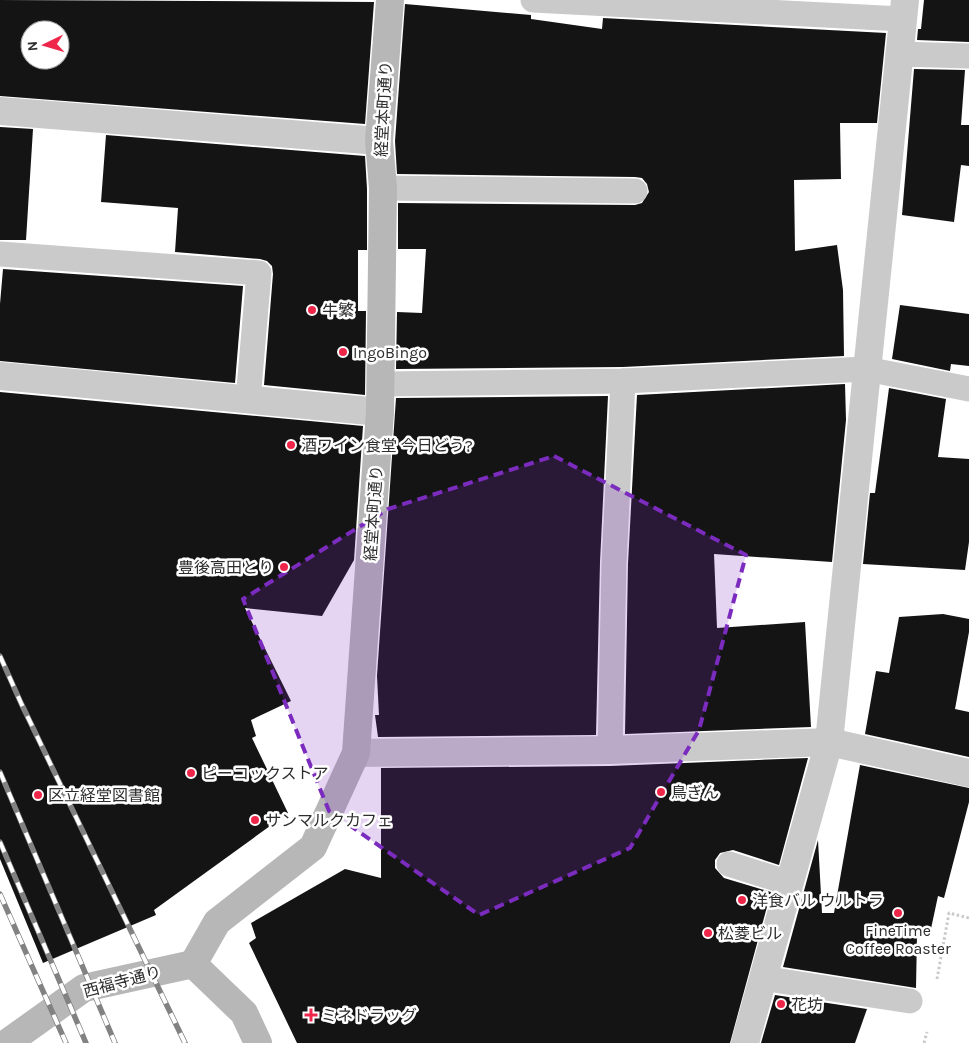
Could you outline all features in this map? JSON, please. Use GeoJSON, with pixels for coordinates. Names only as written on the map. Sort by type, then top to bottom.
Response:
{"type":"FeatureCollection","features":[{"type":"Feature","properties":{"kind":"main road","name":"経堂本町通り"},"geometry":{"type":"LineString","coordinates":[[193,964],[217,922],[313,847],[356,753],[380,412],[383,188],[379,141],[390,0]]}},
{"type":"Feature","properties":{"kind":"main road","name":"西福寺通り"},"geometry":{"type":"LineString","coordinates":[[7,1043],[84,988],[193,964]]}},
{"type":"Feature","properties":{"kind":"main road"},"geometry":{"type":"LineString","coordinates":[[193,964],[244,1012],[258,1043]]}},
{"type":"Feature","properties":{"kind":"street"},"geometry":{"type":"LineString","coordinates":[[745,1043],[829,742],[904,10]]}},
{"type":"Feature","properties":{"kind":"street"},"geometry":{"type":"LineString","coordinates":[[0,111],[379,141]]}},
{"type":"Feature","properties":{"kind":"street"},"geometry":{"type":"LineString","coordinates":[[0,376],[380,412]]}},
{"type":"Feature","properties":{"kind":"street"},"geometry":{"type":"LineString","coordinates":[[356,753],[610,750],[829,742],[969,773]]}},
{"type":"Feature","properties":{"kind":"lane"},"geometry":{"type":"LineString","coordinates":[[533,0],[904,10]]}},
{"type":"Feature","properties":{"kind":"lane"},"geometry":{"type":"LineString","coordinates":[[898,54],[969,56]]}},
{"type":"Feature","properties":{"kind":"lane"},"geometry":{"type":"LineString","coordinates":[[383,188],[635,191]]}},
{"type":"Feature","properties":{"kind":"lane"},"geometry":{"type":"LineString","coordinates":[[0,254],[259,273],[248,400]]}},
{"type":"Feature","properties":{"kind":"lane"},"geometry":{"type":"LineString","coordinates":[[381,384],[623,381],[866,369],[969,390]]}},
{"type":"Feature","properties":{"kind":"lane"},"geometry":{"type":"LineString","coordinates":[[610,750],[614,563],[623,381]]}},
{"type":"Feature","properties":{"kind":"lane"},"geometry":{"type":"LineString","coordinates":[[729,864],[789,883]]}},
{"type":"Feature","properties":{"kind":"lane"},"geometry":{"type":"LineString","coordinates":[[762,978],[910,1001]]}},
{"type":"Feature","properties":{"kind":"path"},"geometry":{"type":"LineString","coordinates":[[936,986],[949,913],[969,918]]}},
{"type":"Feature","properties":{"kind":"path"},"geometry":{"type":"LineString","coordinates":[[924,1043],[928,1029]]}},
{"type":"Feature","properties":{"kind":"highlighted area"},"geometry":{"type":"Polygon","coordinates":[[[554,456],[746,555],[699,730],[630,848],[479,915],[329,811],[243,599],[388,509],[554,456]]]}},
{"type":"Feature","properties":{"kind":"building"},"geometry":{"type":"Polygon","coordinates":[[[0,0],[374,2],[365,124],[0,96],[0,0]]]}},
{"type":"Feature","properties":{"kind":"building"},"geometry":{"type":"Polygon","coordinates":[[[924,0],[969,0],[969,42],[917,40],[918,29],[921,29],[924,0]]]}},
{"type":"Feature","properties":{"kind":"building"},"geometry":{"type":"Polygon","coordinates":[[[405,4],[531,15],[531,19],[602,29],[603,18],[886,33],[877,123],[840,123],[841,179],[794,180],[795,251],[837,245],[843,290],[844,356],[623,367],[396,369],[397,312],[422,313],[426,249],[398,249],[398,203],[635,205],[642,203],[649,192],[647,184],[642,178],[635,177],[397,174],[395,141],[405,4]]]}},
{"type":"Feature","properties":{"kind":"building"},"geometry":{"type":"Polygon","coordinates":[[[914,69],[965,70],[961,125],[969,125],[969,166],[961,165],[954,222],[902,215],[914,69]]]}},
{"type":"Feature","properties":{"kind":"building"},"geometry":{"type":"Polygon","coordinates":[[[0,127],[33,129],[26,240],[0,240],[0,127]]]}},
{"type":"Feature","properties":{"kind":"building"},"geometry":{"type":"Polygon","coordinates":[[[106,135],[365,156],[367,250],[358,250],[358,311],[366,311],[365,395],[264,385],[273,274],[272,266],[267,261],[260,259],[175,252],[178,208],[101,202],[106,135]]]}},
{"type":"Feature","properties":{"kind":"building"},"geometry":{"type":"Polygon","coordinates":[[[3,269],[243,286],[235,383],[0,361],[0,304],[3,269]]]}},
{"type":"Feature","properties":{"kind":"building"},"geometry":{"type":"Polygon","coordinates":[[[900,305],[969,314],[969,366],[951,364],[950,371],[892,359],[900,305]]]}},
{"type":"Feature","properties":{"kind":"building"},"geometry":{"type":"Polygon","coordinates":[[[845,384],[846,420],[832,562],[714,554],[717,628],[805,622],[811,727],[625,734],[628,564],[637,395],[845,384]]]}},
{"type":"Feature","properties":{"kind":"building"},"geometry":{"type":"Polygon","coordinates":[[[889,388],[946,399],[938,457],[969,459],[969,542],[965,570],[863,564],[870,493],[875,493],[889,388]]]}},
{"type":"Feature","properties":{"kind":"building"},"geometry":{"type":"Polygon","coordinates":[[[0,392],[363,426],[354,560],[322,616],[245,608],[291,701],[251,720],[256,736],[252,738],[288,813],[154,910],[156,915],[43,963],[0,859],[0,392]]]}},
{"type":"Feature","properties":{"kind":"building"},"geometry":{"type":"Polygon","coordinates":[[[608,396],[600,562],[596,735],[378,737],[375,715],[379,715],[377,676],[396,398],[608,396]]]}},
{"type":"Feature","properties":{"kind":"building"},"geometry":{"type":"Polygon","coordinates":[[[943,614],[969,619],[969,632],[955,709],[969,712],[969,757],[865,734],[876,671],[889,673],[899,617],[943,614]]]}},
{"type":"Feature","properties":{"kind":"building"},"geometry":{"type":"Polygon","coordinates":[[[808,758],[779,865],[733,850],[720,853],[715,860],[715,868],[724,878],[771,892],[730,1043],[297,1043],[249,943],[256,938],[251,923],[345,869],[381,878],[381,768],[610,766],[808,758]]]}},
{"type":"Feature","properties":{"kind":"building"},"geometry":{"type":"Polygon","coordinates":[[[860,765],[969,788],[969,802],[944,898],[938,896],[929,938],[917,935],[916,988],[783,967],[818,840],[822,913],[834,913],[860,765]]]}},
{"type":"Feature","properties":{"kind":"building"},"geometry":{"type":"Polygon","coordinates":[[[775,995],[867,1009],[855,1043],[761,1043],[775,995]]]}},
{"type":"Feature","properties":{"kind":"railway"},"geometry":{"type":"LineString","coordinates":[[0,656],[185,1043]]}},
{"type":"Feature","properties":{"kind":"railway"},"geometry":{"type":"LineString","coordinates":[[0,772],[115,1043]]}},
{"type":"Feature","properties":{"kind":"railway"},"geometry":{"type":"LineString","coordinates":[[0,842],[86,1043]]}},
{"type":"Feature","properties":{"kind":"railway"},"geometry":{"type":"LineString","coordinates":[[0,894],[66,1043]]}},
{"type":"Feature","properties":{"kind":"place","name":"牛繁"},"geometry":{"type":"Point","coordinates":[312,310]}},
{"type":"Feature","properties":{"kind":"place","name":"IngoBingo"},"geometry":{"type":"Point","coordinates":[343,352]}},
{"type":"Feature","properties":{"kind":"place","name":"酒ワイン食堂 今日どう?"},"geometry":{"type":"Point","coordinates":[291,445]}},
{"type":"Feature","properties":{"kind":"place","name":"豊後高田とり"},"geometry":{"type":"Point","coordinates":[284,567]}},
{"type":"Feature","properties":{"kind":"place","name":"ピーコックストア"},"geometry":{"type":"Point","coordinates":[191,773]}},
{"type":"Feature","properties":{"kind":"place","name":"鳥ぎん"},"geometry":{"type":"Point","coordinates":[661,792]}},
{"type":"Feature","properties":{"kind":"place","name":"区立経堂図書館"},"geometry":{"type":"Point","coordinates":[38,795]}},
{"type":"Feature","properties":{"kind":"place","name":"サンマルクカフェ"},"geometry":{"type":"Point","coordinates":[255,820]}},
{"type":"Feature","properties":{"kind":"place","name":"洋食バル ウルトラ"},"geometry":{"type":"Point","coordinates":[742,900]}},
{"type":"Feature","properties":{"kind":"place","name":"FineTime Coffee Roaster"},"geometry":{"type":"Point","coordinates":[898,913]}},
{"type":"Feature","properties":{"kind":"place","name":"松菱ビル"},"geometry":{"type":"Point","coordinates":[708,933]}},
{"type":"Feature","properties":{"kind":"place","name":"花坊"},"geometry":{"type":"Point","coordinates":[781,1004]}},
{"type":"Feature","properties":{"kind":"place","name":"ミネドラッグ"},"geometry":{"type":"Point","coordinates":[311,1015]}}]}
